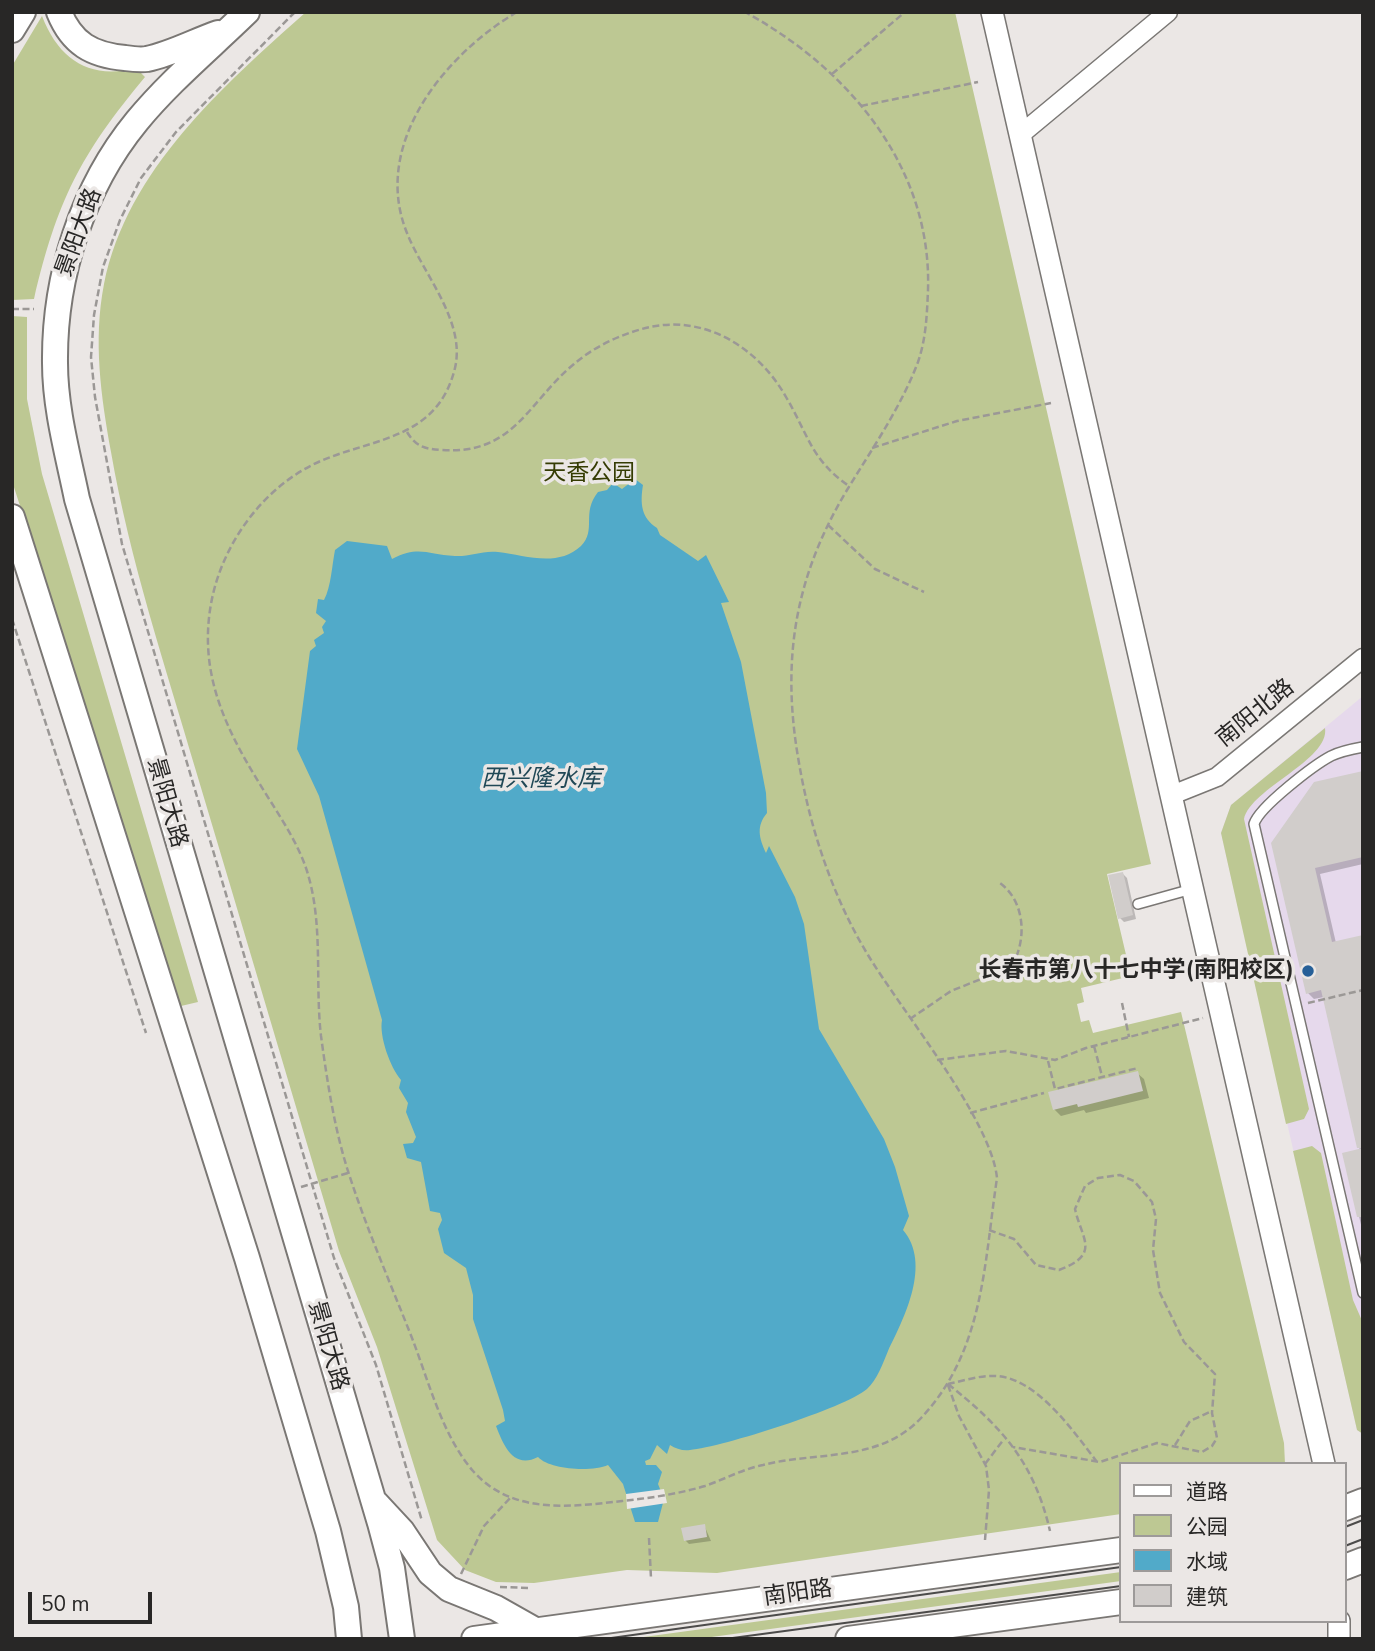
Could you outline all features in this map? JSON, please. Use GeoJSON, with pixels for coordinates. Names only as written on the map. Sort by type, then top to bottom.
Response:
{"type":"FeatureCollection","features":[{"type":"Feature","properties":{"kind":"main road"},"geometry":{"type":"LineString","coordinates":[[12,30],[23,12]]}},
{"type":"Feature","properties":{"kind":"main road"},"geometry":{"type":"LineString","coordinates":[[59,12],[66,29],[77,43],[94,52],[145,60],[238,21]]}},
{"type":"Feature","properties":{"kind":"main road","name":"景阳大路"},"geometry":{"type":"LineString","coordinates":[[238,21],[138,120],[101,176],[81,219],[61,285],[55,364],[65,443],[77,499],[373,1500],[392,1568],[402,1639]]}},
{"type":"Feature","properties":{"kind":"main road"},"geometry":{"type":"LineString","coordinates":[[12,517],[247,1258],[328,1531],[346,1607],[349,1639]]}},
{"type":"Feature","properties":{"kind":"main road"},"geometry":{"type":"LineString","coordinates":[[373,1500],[402,1531],[430,1573],[449,1589],[496,1608],[535,1630]]}},
{"type":"Feature","properties":{"kind":"main road","name":"南阳路"},"geometry":{"type":"LineString","coordinates":[[474,1639],[1120,1550]]}},
{"type":"Feature","properties":{"kind":"main road"},"geometry":{"type":"LineString","coordinates":[[848,1639],[1120,1602]]}},
{"type":"Feature","properties":{"kind":"street"},"geometry":{"type":"LineString","coordinates":[[992,12],[1324,1462]]}},
{"type":"Feature","properties":{"kind":"street"},"geometry":{"type":"LineString","coordinates":[[1020,135],[1168,12]]}},
{"type":"Feature","properties":{"kind":"street","name":"南阳北路"},"geometry":{"type":"LineString","coordinates":[[1172,794],[1217,777],[1363,658]]}},
{"type":"Feature","properties":{"kind":"lane"},"geometry":{"type":"LineString","coordinates":[[1363,747],[1342,752],[1323,762],[1261,812],[1254,824],[1363,1293]]}},
{"type":"Feature","properties":{"kind":"lane"},"geometry":{"type":"LineString","coordinates":[[1138,904],[1192,889]]}},
{"type":"Feature","properties":{"kind":"path"},"geometry":{"type":"LineString","coordinates":[[295,12],[176,132],[141,178],[120,219],[103,267],[94,314],[91,357],[94,397],[122,544],[334,1258],[376,1365],[423,1524]]}},
{"type":"Feature","properties":{"kind":"path"},"geometry":{"type":"LineString","coordinates":[[517,12],[476,40],[439,80],[421,105],[402,148],[397,181],[400,213],[412,245],[448,316],[457,354],[447,388],[422,421],[407,432],[323,460],[293,477],[264,502],[233,542],[224,561],[215,587],[208,631],[211,674],[223,720],[288,830],[309,878],[316,933],[322,1040],[348,1173],[452,1436],[476,1474],[512,1496],[555,1508],[671,1494],[708,1485],[758,1466],[878,1447],[917,1423],[948,1384],[966,1352],[973,1331],[989,1230],[996,1168],[970,1113],[854,930],[817,839],[799,765],[790,691],[793,632],[811,562],[849,486],[908,385],[919,359],[925,328],[928,271],[925,239],[910,186],[881,134],[861,106],[832,74],[798,43],[745,12]]}},
{"type":"Feature","properties":{"kind":"path"},"geometry":{"type":"LineString","coordinates":[[832,74],[905,12]]}},
{"type":"Feature","properties":{"kind":"path"},"geometry":{"type":"LineString","coordinates":[[861,106],[978,82]]}},
{"type":"Feature","properties":{"kind":"path"},"geometry":{"type":"LineString","coordinates":[[12,309],[34,309]]}},
{"type":"Feature","properties":{"kind":"path"},"geometry":{"type":"LineString","coordinates":[[407,432],[416,444],[427,449],[478,447],[515,428],[562,375],[594,350],[647,327],[694,326],[716,332],[734,341],[757,361],[786,395],[817,459],[849,486]]}},
{"type":"Feature","properties":{"kind":"path"},"geometry":{"type":"LineString","coordinates":[[872,448],[957,421],[1051,403]]}},
{"type":"Feature","properties":{"kind":"path"},"geometry":{"type":"LineString","coordinates":[[828,525],[875,569],[924,592]]}},
{"type":"Feature","properties":{"kind":"path"},"geometry":{"type":"LineString","coordinates":[[12,619],[146,1033]]}},
{"type":"Feature","properties":{"kind":"path"},"geometry":{"type":"LineString","coordinates":[[910,1019],[951,991],[1011,967],[1019,951],[1021,915],[1011,892],[1000,883]]}},
{"type":"Feature","properties":{"kind":"path"},"geometry":{"type":"LineString","coordinates":[[1296,1006],[1363,989]]}},
{"type":"Feature","properties":{"kind":"path"},"geometry":{"type":"LineString","coordinates":[[1122,1003],[1129,1037]]}},
{"type":"Feature","properties":{"kind":"path"},"geometry":{"type":"LineString","coordinates":[[937,1060],[1006,1051],[1048,1061],[1094,1046],[1220,1014]]}},
{"type":"Feature","properties":{"kind":"path"},"geometry":{"type":"LineString","coordinates":[[1094,1046],[1102,1077]]}},
{"type":"Feature","properties":{"kind":"path"},"geometry":{"type":"LineString","coordinates":[[1048,1061],[1055,1089],[1139,1068]]}},
{"type":"Feature","properties":{"kind":"path"},"geometry":{"type":"LineString","coordinates":[[970,1113],[1044,1093]]}},
{"type":"Feature","properties":{"kind":"path"},"geometry":{"type":"LineString","coordinates":[[281,1194],[348,1173]]}},
{"type":"Feature","properties":{"kind":"path"},"geometry":{"type":"LineString","coordinates":[[989,1230],[1014,1239],[1036,1265],[1059,1270],[1082,1258],[1086,1247],[1086,1234],[1075,1209],[1085,1186],[1107,1176],[1119,1175],[1134,1181],[1148,1194],[1155,1213],[1153,1250],[1163,1303],[1184,1342],[1216,1374],[1212,1411],[1217,1434],[1212,1446],[1197,1452],[1175,1445],[1149,1444],[1115,1459],[1097,1462],[1013,1447]]}},
{"type":"Feature","properties":{"kind":"path"},"geometry":{"type":"LineString","coordinates":[[948,1384],[999,1376],[1020,1385],[1062,1417],[1097,1462]]}},
{"type":"Feature","properties":{"kind":"path"},"geometry":{"type":"LineString","coordinates":[[948,1384],[974,1405],[1013,1447],[1035,1481],[1050,1531]]}},
{"type":"Feature","properties":{"kind":"path"},"geometry":{"type":"LineString","coordinates":[[948,1384],[959,1416],[985,1464],[989,1490],[985,1540]]}},
{"type":"Feature","properties":{"kind":"path"},"geometry":{"type":"LineString","coordinates":[[1175,1445],[1194,1418],[1212,1411]]}},
{"type":"Feature","properties":{"kind":"path"},"geometry":{"type":"LineString","coordinates":[[985,1464],[1004,1438]]}},
{"type":"Feature","properties":{"kind":"path"},"geometry":{"type":"LineString","coordinates":[[466,1577],[459,1572],[484,1526],[512,1496]]}},
{"type":"Feature","properties":{"kind":"path"},"geometry":{"type":"LineString","coordinates":[[649,1538],[651,1578]]}},
{"type":"Feature","properties":{"kind":"path"},"geometry":{"type":"LineString","coordinates":[[496,1586],[528,1588]]}},
{"type":"Feature","properties":{"kind":"shaded area","name":"长春市第八十七中学(南阳校区)"},"geometry":{"type":"Polygon","coordinates":[[[1363,696],[1363,1434],[1357,1430],[1221,833],[1231,805],[1363,696]]]}},
{"type":"Feature","properties":{"kind":"green space","name":"天香公园"},"geometry":{"type":"Polygon","coordinates":[[[306,12],[955,12],[1151,864],[1107,874],[1131,976],[1081,988],[1084,1002],[1077,1004],[1081,1022],[1089,1020],[1093,1033],[1181,1012],[1284,1443],[1285,1462],[1120,1462],[1120,1514],[717,1573],[627,1570],[534,1583],[496,1582],[465,1570],[437,1540],[377,1347],[339,1251],[149,613],[119,493],[104,410],[99,326],[104,284],[116,243],[134,204],[156,167],[182,133],[243,70],[306,12]]]}},
{"type":"Feature","properties":{"kind":"green space"},"geometry":{"type":"Polygon","coordinates":[[[42,16],[57,44],[78,63],[104,71],[136,68],[145,77],[103,131],[74,180],[52,234],[34,299],[12,300],[12,66],[42,16]]]}},
{"type":"Feature","properties":{"kind":"green space"},"geometry":{"type":"Polygon","coordinates":[[[12,316],[27,317],[27,399],[42,474],[198,1002],[181,1006],[12,481],[12,316]]]}},
{"type":"Feature","properties":{"kind":"green space"},"geometry":{"type":"Polygon","coordinates":[[[1325,728],[1323,740],[1315,751],[1260,796],[1244,819],[1309,1109],[1304,1119],[1286,1124],[1221,833],[1231,805],[1325,728]]]}},
{"type":"Feature","properties":{"kind":"green space"},"geometry":{"type":"Polygon","coordinates":[[[1312,1146],[1321,1153],[1353,1300],[1363,1323],[1363,1434],[1357,1430],[1293,1151],[1312,1146]]]}},
{"type":"Feature","properties":{"kind":"green space"},"geometry":{"type":"Polygon","coordinates":[[[1120,1572],[1120,1581],[697,1639],[629,1639],[1120,1572]]]}},
{"type":"Feature","properties":{"kind":"water","name":"西兴隆水库"},"geometry":{"type":"Polygon","coordinates":[[[635,479],[643,485],[642,504],[648,520],[660,535],[698,561],[706,555],[729,602],[721,603],[741,662],[766,793],[767,813],[760,827],[762,842],[766,853],[769,846],[795,897],[804,924],[819,1029],[884,1139],[895,1167],[909,1216],[903,1230],[915,1259],[915,1275],[907,1307],[879,1371],[867,1389],[810,1416],[728,1442],[687,1450],[670,1445],[667,1454],[657,1445],[650,1459],[645,1461],[646,1465],[656,1465],[662,1472],[658,1484],[664,1499],[658,1522],[635,1522],[623,1484],[608,1465],[592,1469],[572,1468],[552,1465],[538,1457],[522,1460],[510,1453],[502,1440],[496,1426],[505,1421],[503,1410],[473,1319],[473,1295],[466,1268],[444,1253],[438,1229],[442,1220],[440,1213],[430,1211],[421,1162],[407,1158],[403,1144],[413,1143],[416,1137],[406,1112],[408,1103],[399,1088],[401,1080],[386,1051],[382,1020],[319,796],[297,749],[310,651],[316,646],[314,640],[324,633],[322,627],[326,621],[316,613],[318,599],[324,600],[326,595],[335,550],[347,541],[387,546],[392,559],[410,552],[466,556],[492,552],[541,558],[562,557],[572,553],[586,540],[590,507],[598,492],[607,490],[613,483],[622,489],[635,479]]]}},
{"type":"Feature","properties":{"kind":"pier"},"geometry":{"type":"Polygon","coordinates":[[[664,1489],[667,1503],[627,1509],[626,1494],[664,1489]]]}},
{"type":"Feature","properties":{"kind":"building"},"geometry":{"type":"Polygon","coordinates":[[[1363,771],[1363,857],[1315,868],[1332,942],[1363,935],[1363,1148],[1357,1148],[1321,990],[1306,994],[1271,843],[1314,782],[1363,771]]]}},
{"type":"Feature","properties":{"kind":"building"},"geometry":{"type":"Polygon","coordinates":[[[1123,872],[1133,915],[1118,919],[1108,875],[1123,872]]]}},
{"type":"Feature","properties":{"kind":"building"},"geometry":{"type":"Polygon","coordinates":[[[1138,1071],[1143,1091],[1078,1107],[1077,1104],[1053,1110],[1048,1092],[1138,1071]]]}},
{"type":"Feature","properties":{"kind":"building"},"geometry":{"type":"Polygon","coordinates":[[[1363,1148],[1363,1217],[1357,1217],[1342,1153],[1363,1148]]]}},
{"type":"Feature","properties":{"kind":"building"},"geometry":{"type":"Polygon","coordinates":[[[705,1524],[707,1537],[684,1541],[681,1528],[705,1524]]]}},
{"type":"Feature","properties":{"kind":"tram line"},"geometry":{"type":"LineString","coordinates":[[1347,1526],[1363,1520]]}},
{"type":"Feature","properties":{"kind":"tram line"},"geometry":{"type":"LineString","coordinates":[[1347,1545],[1363,1539]]}},
{"type":"Feature","properties":{"kind":"tram line"},"geometry":{"type":"LineString","coordinates":[[604,1639],[1120,1567]]}},
{"type":"Feature","properties":{"kind":"tram line"},"geometry":{"type":"LineString","coordinates":[[725,1639],[1120,1586]]}},
{"type":"Feature","properties":{"kind":"place","name":"长春市第八十七中学(南阳校区)"},"geometry":{"type":"Point","coordinates":[1308,971]}}]}
